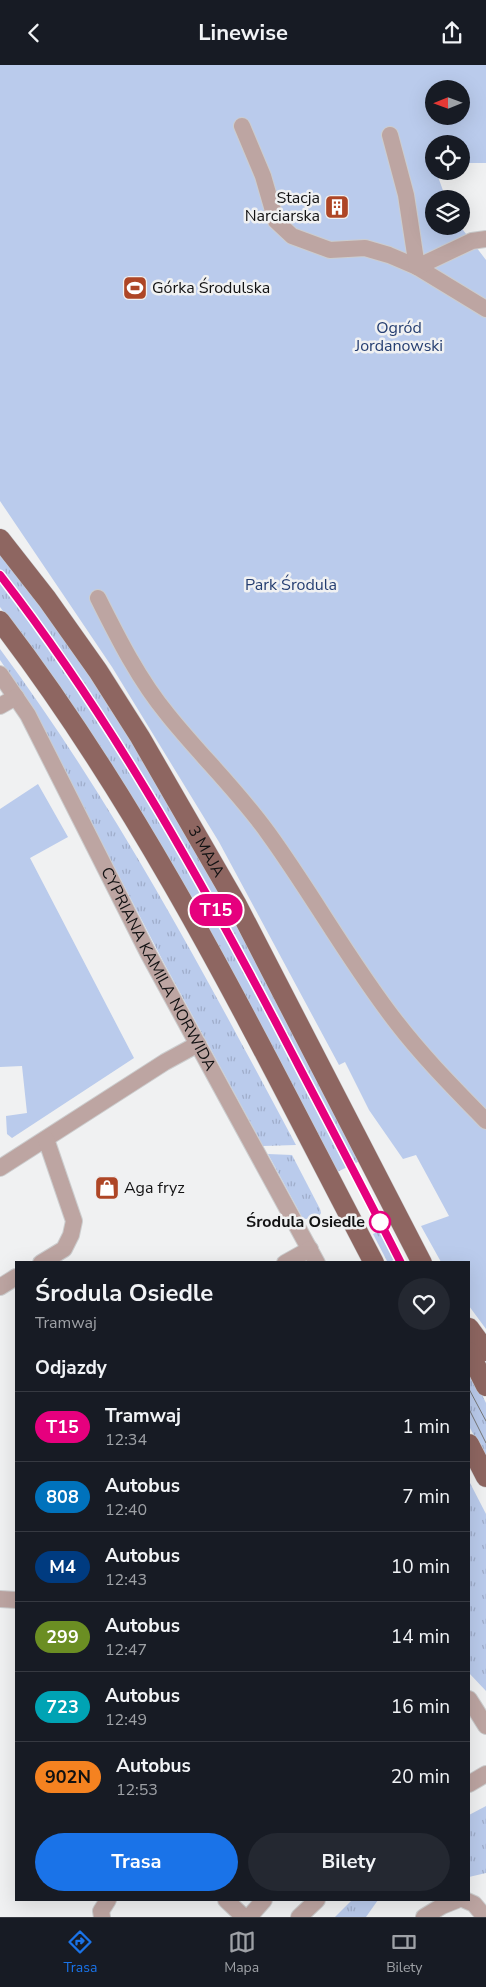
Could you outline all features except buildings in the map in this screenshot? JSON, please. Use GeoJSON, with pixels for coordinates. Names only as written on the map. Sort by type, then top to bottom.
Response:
{"type":"FeatureCollection","features":[{"type":"Feature","properties":{"kind":"main road","name":"3 MAJA"},"geometry":{"type":"LineString","coordinates":[[0,539],[47,599],[98,671],[140,737],[237,905],[421,1261]]}},
{"type":"Feature","properties":{"kind":"main road"},"geometry":{"type":"LineString","coordinates":[[0,621],[49,689],[94,757],[170,880],[233,994],[373,1261]]}},
{"type":"Feature","properties":{"kind":"main road"},"geometry":{"type":"LineString","coordinates":[[470,1329],[486,1351]]}},
{"type":"Feature","properties":{"kind":"main road"},"geometry":{"type":"LineString","coordinates":[[470,1355],[486,1386]]}},
{"type":"Feature","properties":{"kind":"main road"},"geometry":{"type":"LineString","coordinates":[[470,1446],[486,1477]]}},
{"type":"Feature","properties":{"kind":"street"},"geometry":{"type":"LineString","coordinates":[[242,127],[263,176],[276,221],[292,236],[330,250],[365,249],[389,255],[417,267],[486,309]]}},
{"type":"Feature","properties":{"kind":"street"},"geometry":{"type":"LineString","coordinates":[[390,135],[406,195],[417,267]]}},
{"type":"Feature","properties":{"kind":"street"},"geometry":{"type":"LineString","coordinates":[[417,267],[472,241],[486,239]]}},
{"type":"Feature","properties":{"kind":"street"},"geometry":{"type":"LineString","coordinates":[[98,598],[143,680],[168,715],[230,785],[268,833],[355,965],[397,1024],[434,1067],[486,1121]]}},
{"type":"Feature","properties":{"kind":"street","name":"CYPRIANA KAMILA NORWIDA"},"geometry":{"type":"LineString","coordinates":[[0,674],[16,697],[84,825],[148,953],[313,1255]]}},
{"type":"Feature","properties":{"kind":"street"},"geometry":{"type":"LineString","coordinates":[[0,707],[16,697]]}},
{"type":"Feature","properties":{"kind":"street"},"geometry":{"type":"LineString","coordinates":[[0,1168],[165,1062],[198,1044]]}},
{"type":"Feature","properties":{"kind":"street"},"geometry":{"type":"LineString","coordinates":[[44,1261],[64,1249],[71,1235],[74,1221],[46,1139]]}},
{"type":"Feature","properties":{"kind":"street"},"geometry":{"type":"LineString","coordinates":[[292,1261],[313,1255]]}},
{"type":"Feature","properties":{"kind":"street"},"geometry":{"type":"LineString","coordinates":[[0,1287],[15,1278]]}},
{"type":"Feature","properties":{"kind":"street"},"geometry":{"type":"LineString","coordinates":[[0,1599],[15,1600]]}},
{"type":"Feature","properties":{"kind":"street"},"geometry":{"type":"LineString","coordinates":[[470,1693],[486,1705]]}},
{"type":"Feature","properties":{"kind":"street"},"geometry":{"type":"LineString","coordinates":[[470,1701],[486,1726]]}},
{"type":"Feature","properties":{"kind":"street"},"geometry":{"type":"LineString","coordinates":[[470,1784],[486,1774]]}},
{"type":"Feature","properties":{"kind":"street"},"geometry":{"type":"LineString","coordinates":[[102,1917],[101,1911],[107,1901]]}},
{"type":"Feature","properties":{"kind":"street"},"geometry":{"type":"LineString","coordinates":[[250,1917],[263,1901]]}},
{"type":"Feature","properties":{"kind":"street"},"geometry":{"type":"LineString","coordinates":[[299,1917],[316,1901]]}},
{"type":"Feature","properties":{"kind":"street"},"geometry":{"type":"LineString","coordinates":[[424,1917],[454,1901]]}},
{"type":"Feature","properties":{"kind":"street"},"geometry":{"type":"LineString","coordinates":[[467,1901],[474,1904],[485,1917]]}},
{"type":"Feature","properties":{"kind":"green space","name":"Park Środula"},"geometry":{"type":"Polygon","coordinates":[[[0,65],[486,65],[486,163],[470,163],[470,135],[425,135],[425,180],[439,180],[443,190],[425,190],[425,235],[467,235],[486,260],[486,1329],[470,1307],[470,1261],[440,1261],[421,1226],[449,1216],[416,1155],[403,1159],[369,1110],[345,1062],[339,1065],[219,842],[112,667],[0,501],[0,65]]]}},
{"type":"Feature","properties":{"kind":"green space"},"geometry":{"type":"Polygon","coordinates":[[[0,552],[24,582],[111,706],[208,869],[360,1161],[337,1172],[34,653],[0,607],[0,552]]]}},
{"type":"Feature","properties":{"kind":"green space"},"geometry":{"type":"Polygon","coordinates":[[[0,649],[82,768],[157,891],[296,1145],[263,1146],[165,965],[31,706],[0,660],[0,649]]]}},
{"type":"Feature","properties":{"kind":"green space"},"geometry":{"type":"Polygon","coordinates":[[[38,784],[68,837],[30,858],[134,1058],[12,1138],[7,1134],[6,1116],[27,1113],[22,1066],[0,1067],[0,809],[38,784]]]}},
{"type":"Feature","properties":{"kind":"green space"},"geometry":{"type":"Polygon","coordinates":[[[268,1154],[292,1155],[320,1209],[321,1213],[318,1218],[303,1219],[268,1154]]]}},
{"type":"Feature","properties":{"kind":"green space"},"geometry":{"type":"Polygon","coordinates":[[[388,1227],[402,1255],[392,1261],[387,1261],[373,1234],[388,1227]]]}},
{"type":"Feature","properties":{"kind":"green space"},"geometry":{"type":"Polygon","coordinates":[[[470,1371],[486,1403],[486,1459],[470,1428],[470,1371]]]}},
{"type":"Feature","properties":{"kind":"green space"},"geometry":{"type":"Polygon","coordinates":[[[470,1483],[486,1514],[486,1691],[470,1674],[470,1483]]]}},
{"type":"Feature","properties":{"kind":"green space"},"geometry":{"type":"Polygon","coordinates":[[[486,1806],[486,1873],[470,1877],[470,1814],[486,1806]]]}},
{"type":"Feature","properties":{"kind":"green space"},"geometry":{"type":"Polygon","coordinates":[[[351,1901],[377,1901],[366,1917],[335,1917],[351,1901]]]}},
{"type":"Feature","properties":{"kind":"tram line"},"geometry":{"type":"LineString","coordinates":[[0,575],[59,655],[114,737],[166,822],[264,997],[400,1261]]}},
{"type":"Feature","properties":{"kind":"tram line","name":"T15"},"geometry":{"type":"LineString","coordinates":[[0,575],[82,688],[166,821],[264,999],[400,1261]]}},
{"type":"Feature","properties":{"kind":"tram line"},"geometry":{"type":"LineString","coordinates":[[470,1391],[486,1421]]}},
{"type":"Feature","properties":{"kind":"tram line"},"geometry":{"type":"LineString","coordinates":[[470,1411],[486,1443]]}},
{"type":"Feature","properties":{"kind":"place","name":"Stacja Narciarska"},"geometry":{"type":"Point","coordinates":[337,207]}},
{"type":"Feature","properties":{"kind":"place","name":"Górka Środulska"},"geometry":{"type":"Point","coordinates":[135,288]}},
{"type":"Feature","properties":{"kind":"place","name":"Aga fryz"},"geometry":{"type":"Point","coordinates":[107,1188]}},
{"type":"Feature","properties":{"kind":"place","name":"Środula Osiedle"},"geometry":{"type":"Point","coordinates":[380,1222]}},
{"type":"Feature","properties":{"kind":"park label","name":"Ogród Jordanowski"},"geometry":{"type":"Point","coordinates":[399,337]}}]}
